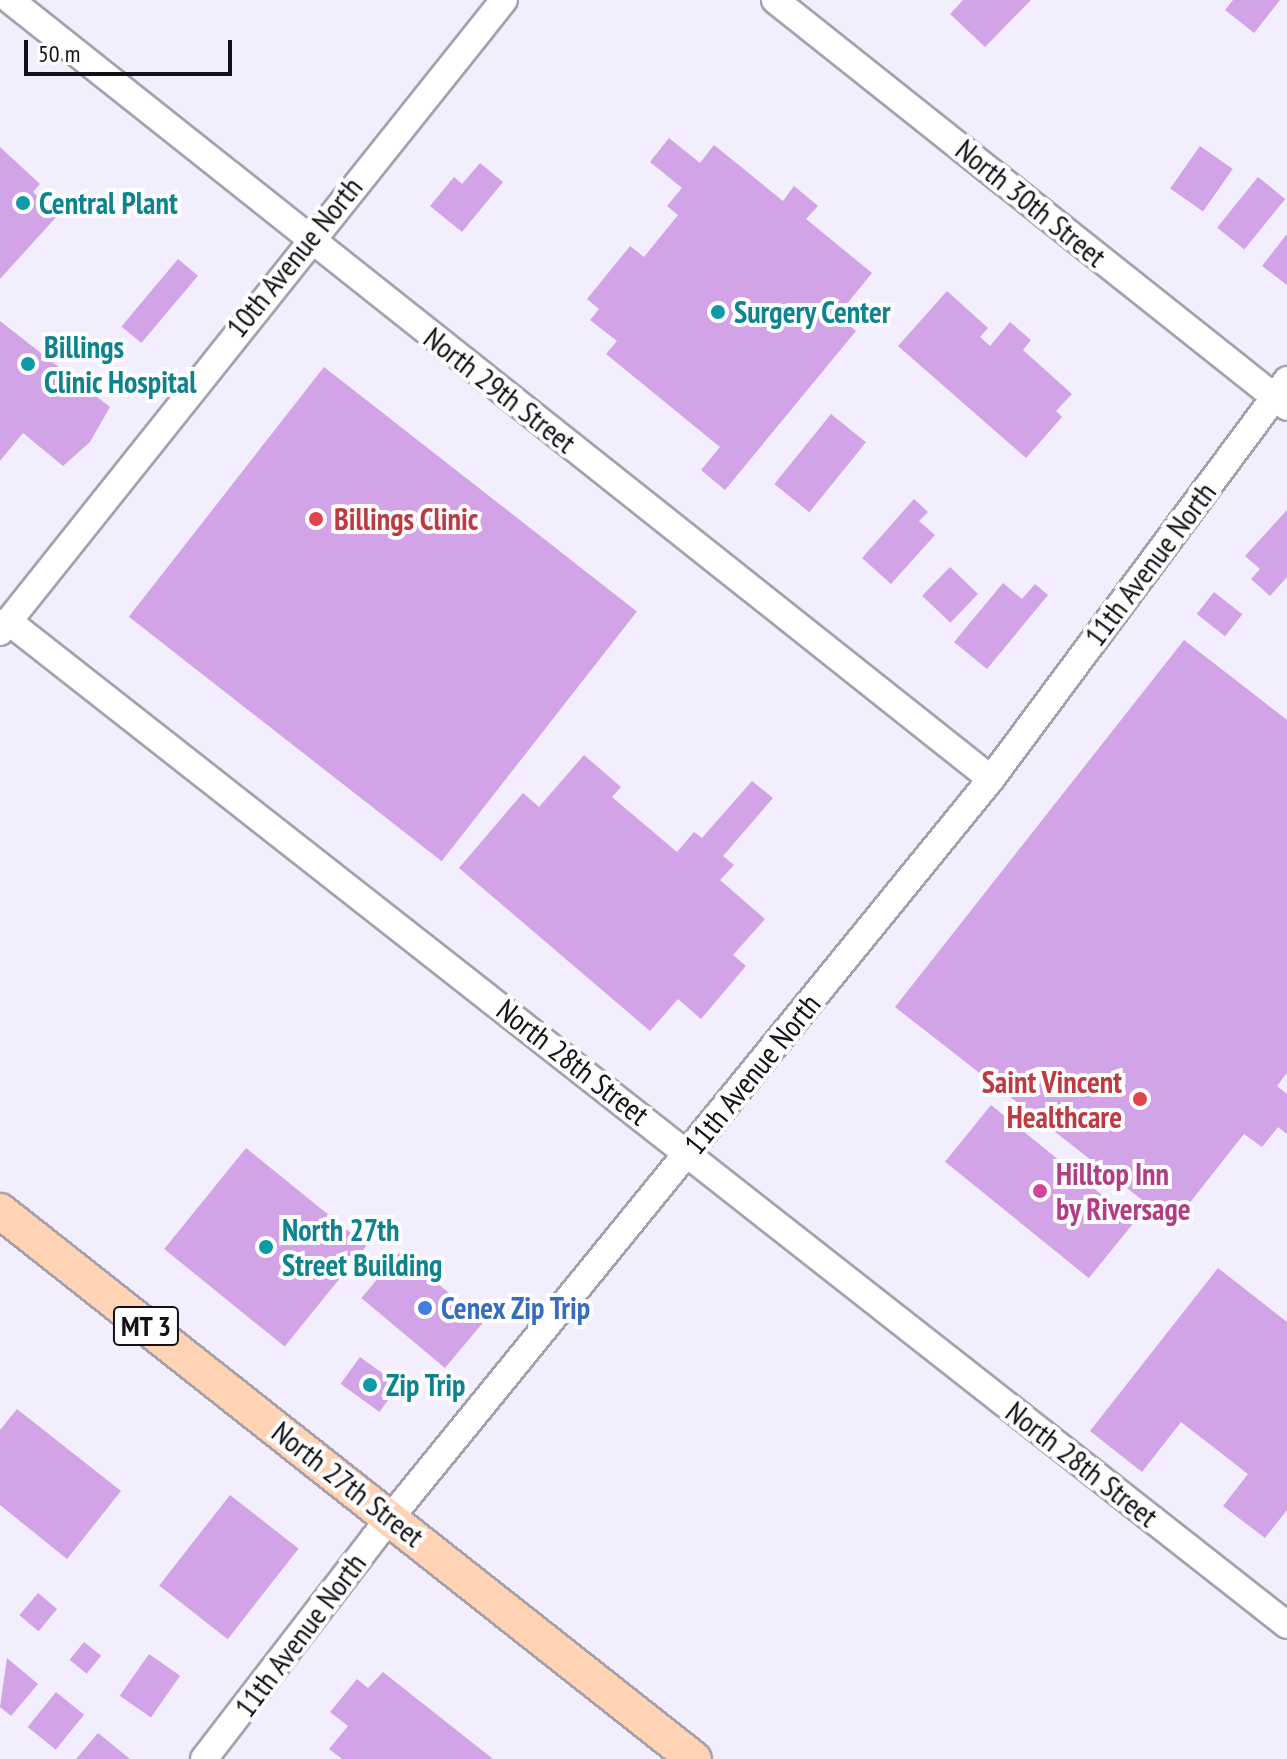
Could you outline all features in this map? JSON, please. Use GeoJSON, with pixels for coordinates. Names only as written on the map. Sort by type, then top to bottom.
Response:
{"type":"FeatureCollection","features":[{"type":"Feature","properties":{"kind":"main road","name":"North 27th Street"},"geometry":{"type":"LineString","coordinates":[[0,1211],[694,1759]]}},
{"type":"Feature","properties":{"kind":"street","name":"North 29th Street"},"geometry":{"type":"LineString","coordinates":[[10,0],[991,779]]}},
{"type":"Feature","properties":{"kind":"street","name":"10th Avenue North"},"geometry":{"type":"LineString","coordinates":[[4,627],[309,237],[504,0]]}},
{"type":"Feature","properties":{"kind":"street","name":"North 30th Street"},"geometry":{"type":"LineString","coordinates":[[775,0],[1283,395]]}},
{"type":"Feature","properties":{"kind":"street","name":"11th Avenue North"},"geometry":{"type":"LineString","coordinates":[[204,1759],[391,1518],[991,779],[1283,395]]}},
{"type":"Feature","properties":{"kind":"street","name":"North 28th Street"},"geometry":{"type":"LineString","coordinates":[[4,627],[689,1152],[1287,1625]]}},
{"type":"Feature","properties":{"kind":"building"},"geometry":{"type":"Polygon","coordinates":[[[963,0],[1031,0],[985,47],[950,14],[963,0]]]}},
{"type":"Feature","properties":{"kind":"building"},"geometry":{"type":"Polygon","coordinates":[[[1233,0],[1280,0],[1254,33],[1225,10],[1233,0]]]}},
{"type":"Feature","properties":{"kind":"building","name":"Surgery Center"},"geometry":{"type":"Polygon","coordinates":[[[669,138],[700,163],[714,145],[783,201],[794,186],[818,206],[806,219],[872,273],[837,316],[856,331],[725,490],[701,470],[720,447],[606,354],[617,341],[590,320],[599,309],[587,299],[630,246],[644,257],[678,215],[667,206],[682,188],[650,162],[669,138]]]}},
{"type":"Feature","properties":{"kind":"building"},"geometry":{"type":"Polygon","coordinates":[[[1200,146],[1233,169],[1203,212],[1170,189],[1200,146]]]}},
{"type":"Feature","properties":{"kind":"building","name":"Central Plant"},"geometry":{"type":"Polygon","coordinates":[[[0,147],[40,184],[33,192],[58,215],[0,279],[0,147]]]}},
{"type":"Feature","properties":{"kind":"building"},"geometry":{"type":"Polygon","coordinates":[[[480,163],[503,182],[462,232],[430,206],[454,177],[462,184],[480,163]]]}},
{"type":"Feature","properties":{"kind":"building"},"geometry":{"type":"Polygon","coordinates":[[[1258,177],[1285,199],[1244,250],[1217,228],[1258,177]]]}},
{"type":"Feature","properties":{"kind":"building"},"geometry":{"type":"Polygon","coordinates":[[[1287,234],[1287,285],[1262,266],[1287,234]]]}},
{"type":"Feature","properties":{"kind":"building"},"geometry":{"type":"Polygon","coordinates":[[[178,259],[198,276],[141,343],[121,326],[178,259]]]}},
{"type":"Feature","properties":{"kind":"building"},"geometry":{"type":"Polygon","coordinates":[[[947,291],[988,328],[980,337],[990,346],[1010,322],[1031,340],[1023,350],[1072,394],[1056,411],[1062,417],[1026,458],[898,346],[947,291]]]}},
{"type":"Feature","properties":{"kind":"building","name":"Billings Clinic Hospital"},"geometry":{"type":"Polygon","coordinates":[[[0,321],[110,407],[90,442],[63,466],[23,433],[0,461],[0,321]]]}},
{"type":"Feature","properties":{"kind":"building"},"geometry":{"type":"Polygon","coordinates":[[[324,367],[637,611],[442,861],[129,617],[324,367]]]}},
{"type":"Feature","properties":{"kind":"building"},"geometry":{"type":"Polygon","coordinates":[[[831,414],[866,442],[809,512],[774,484],[831,414]]]}},
{"type":"Feature","properties":{"kind":"building"},"geometry":{"type":"Polygon","coordinates":[[[914,499],[928,512],[919,521],[935,535],[891,584],[862,558],[914,499]]]}},
{"type":"Feature","properties":{"kind":"building"},"geometry":{"type":"Polygon","coordinates":[[[1287,510],[1287,577],[1270,596],[1251,579],[1260,569],[1245,556],[1287,510]]]}},
{"type":"Feature","properties":{"kind":"building"},"geometry":{"type":"Polygon","coordinates":[[[950,567],[978,594],[950,623],[922,596],[950,567]]]}},
{"type":"Feature","properties":{"kind":"building"},"geometry":{"type":"Polygon","coordinates":[[[1003,583],[1022,599],[1035,584],[1048,595],[987,669],[954,642],[1003,583]]]}},
{"type":"Feature","properties":{"kind":"building"},"geometry":{"type":"Polygon","coordinates":[[[1214,592],[1242,614],[1225,636],[1197,614],[1214,592]]]}},
{"type":"Feature","properties":{"kind":"building"},"geometry":{"type":"Polygon","coordinates":[[[1184,640],[1287,720],[1287,1073],[1277,1086],[1287,1094],[1287,1134],[1278,1127],[1262,1147],[1244,1134],[1173,1224],[895,1007],[1184,640]]]}},
{"type":"Feature","properties":{"kind":"building"},"geometry":{"type":"Polygon","coordinates":[[[584,755],[621,787],[612,797],[677,852],[694,832],[702,838],[752,781],[773,798],[723,856],[734,865],[720,880],[765,919],[733,955],[746,966],[701,1019],[678,999],[650,1031],[459,868],[523,793],[539,807],[584,755]]]}},
{"type":"Feature","properties":{"kind":"building","name":"Hilltop Inn by Riversage"},"geometry":{"type":"Polygon","coordinates":[[[991,1105],[1135,1221],[1089,1278],[945,1162],[991,1105]]]}},
{"type":"Feature","properties":{"kind":"building","name":"North 27th Street Building"},"geometry":{"type":"Polygon","coordinates":[[[246,1148],[366,1246],[285,1347],[164,1249],[246,1148]]]}},
{"type":"Feature","properties":{"kind":"building","name":"North 27th Street Building"},"geometry":{"type":"Polygon","coordinates":[[[400,1252],[483,1322],[445,1368],[361,1298],[400,1252]]]}},
{"type":"Feature","properties":{"kind":"building"},"geometry":{"type":"Polygon","coordinates":[[[1218,1268],[1287,1322],[1287,1510],[1265,1538],[1223,1506],[1248,1474],[1181,1422],[1142,1472],[1090,1431],[1218,1268]]]}},
{"type":"Feature","properties":{"kind":"building","name":"Zip Trip"},"geometry":{"type":"Polygon","coordinates":[[[360,1357],[399,1385],[379,1412],[341,1384],[360,1357]]]}},
{"type":"Feature","properties":{"kind":"building"},"geometry":{"type":"Polygon","coordinates":[[[17,1409],[121,1491],[67,1559],[0,1505],[0,1430],[17,1409]]]}},
{"type":"Feature","properties":{"kind":"building"},"geometry":{"type":"Polygon","coordinates":[[[230,1495],[299,1549],[228,1639],[159,1586],[230,1495]]]}},
{"type":"Feature","properties":{"kind":"building"},"geometry":{"type":"Polygon","coordinates":[[[38,1593],[57,1609],[39,1631],[19,1615],[38,1593]]]}},
{"type":"Feature","properties":{"kind":"building"},"geometry":{"type":"Polygon","coordinates":[[[84,1642],[101,1656],[87,1674],[70,1660],[84,1642]]]}},
{"type":"Feature","properties":{"kind":"building"},"geometry":{"type":"Polygon","coordinates":[[[149,1654],[180,1676],[151,1718],[120,1696],[149,1654]]]}},
{"type":"Feature","properties":{"kind":"building"},"geometry":{"type":"Polygon","coordinates":[[[7,1658],[38,1684],[11,1716],[0,1707],[7,1658]]]}},
{"type":"Feature","properties":{"kind":"building"},"geometry":{"type":"Polygon","coordinates":[[[383,1672],[493,1759],[342,1759],[329,1749],[348,1726],[330,1712],[357,1679],[368,1688],[383,1672]]]}},
{"type":"Feature","properties":{"kind":"building"},"geometry":{"type":"Polygon","coordinates":[[[56,1692],[84,1715],[56,1750],[28,1727],[56,1692]]]}},
{"type":"Feature","properties":{"kind":"building"},"geometry":{"type":"Polygon","coordinates":[[[98,1733],[130,1759],[76,1759],[98,1733]]]}},
{"type":"Feature","properties":{"kind":"place","name":"Central Plant"},"geometry":{"type":"Point","coordinates":[23,203]}},
{"type":"Feature","properties":{"kind":"place","name":"Surgery Center"},"geometry":{"type":"Point","coordinates":[718,312]}},
{"type":"Feature","properties":{"kind":"place","name":"Billings Clinic Hospital"},"geometry":{"type":"Point","coordinates":[28,364]}},
{"type":"Feature","properties":{"kind":"place","name":"Billings Clinic"},"geometry":{"type":"Point","coordinates":[316,519]}},
{"type":"Feature","properties":{"kind":"place","name":"Saint Vincent Healthcare"},"geometry":{"type":"Point","coordinates":[1140,1099]}},
{"type":"Feature","properties":{"kind":"place","name":"Hilltop Inn by Riversage"},"geometry":{"type":"Point","coordinates":[1040,1191]}},
{"type":"Feature","properties":{"kind":"place","name":"North 27th Street Building"},"geometry":{"type":"Point","coordinates":[266,1247]}},
{"type":"Feature","properties":{"kind":"place","name":"Cenex Zip Trip"},"geometry":{"type":"Point","coordinates":[425,1308]}},
{"type":"Feature","properties":{"kind":"place","name":"Zip Trip"},"geometry":{"type":"Point","coordinates":[370,1385]}}]}
